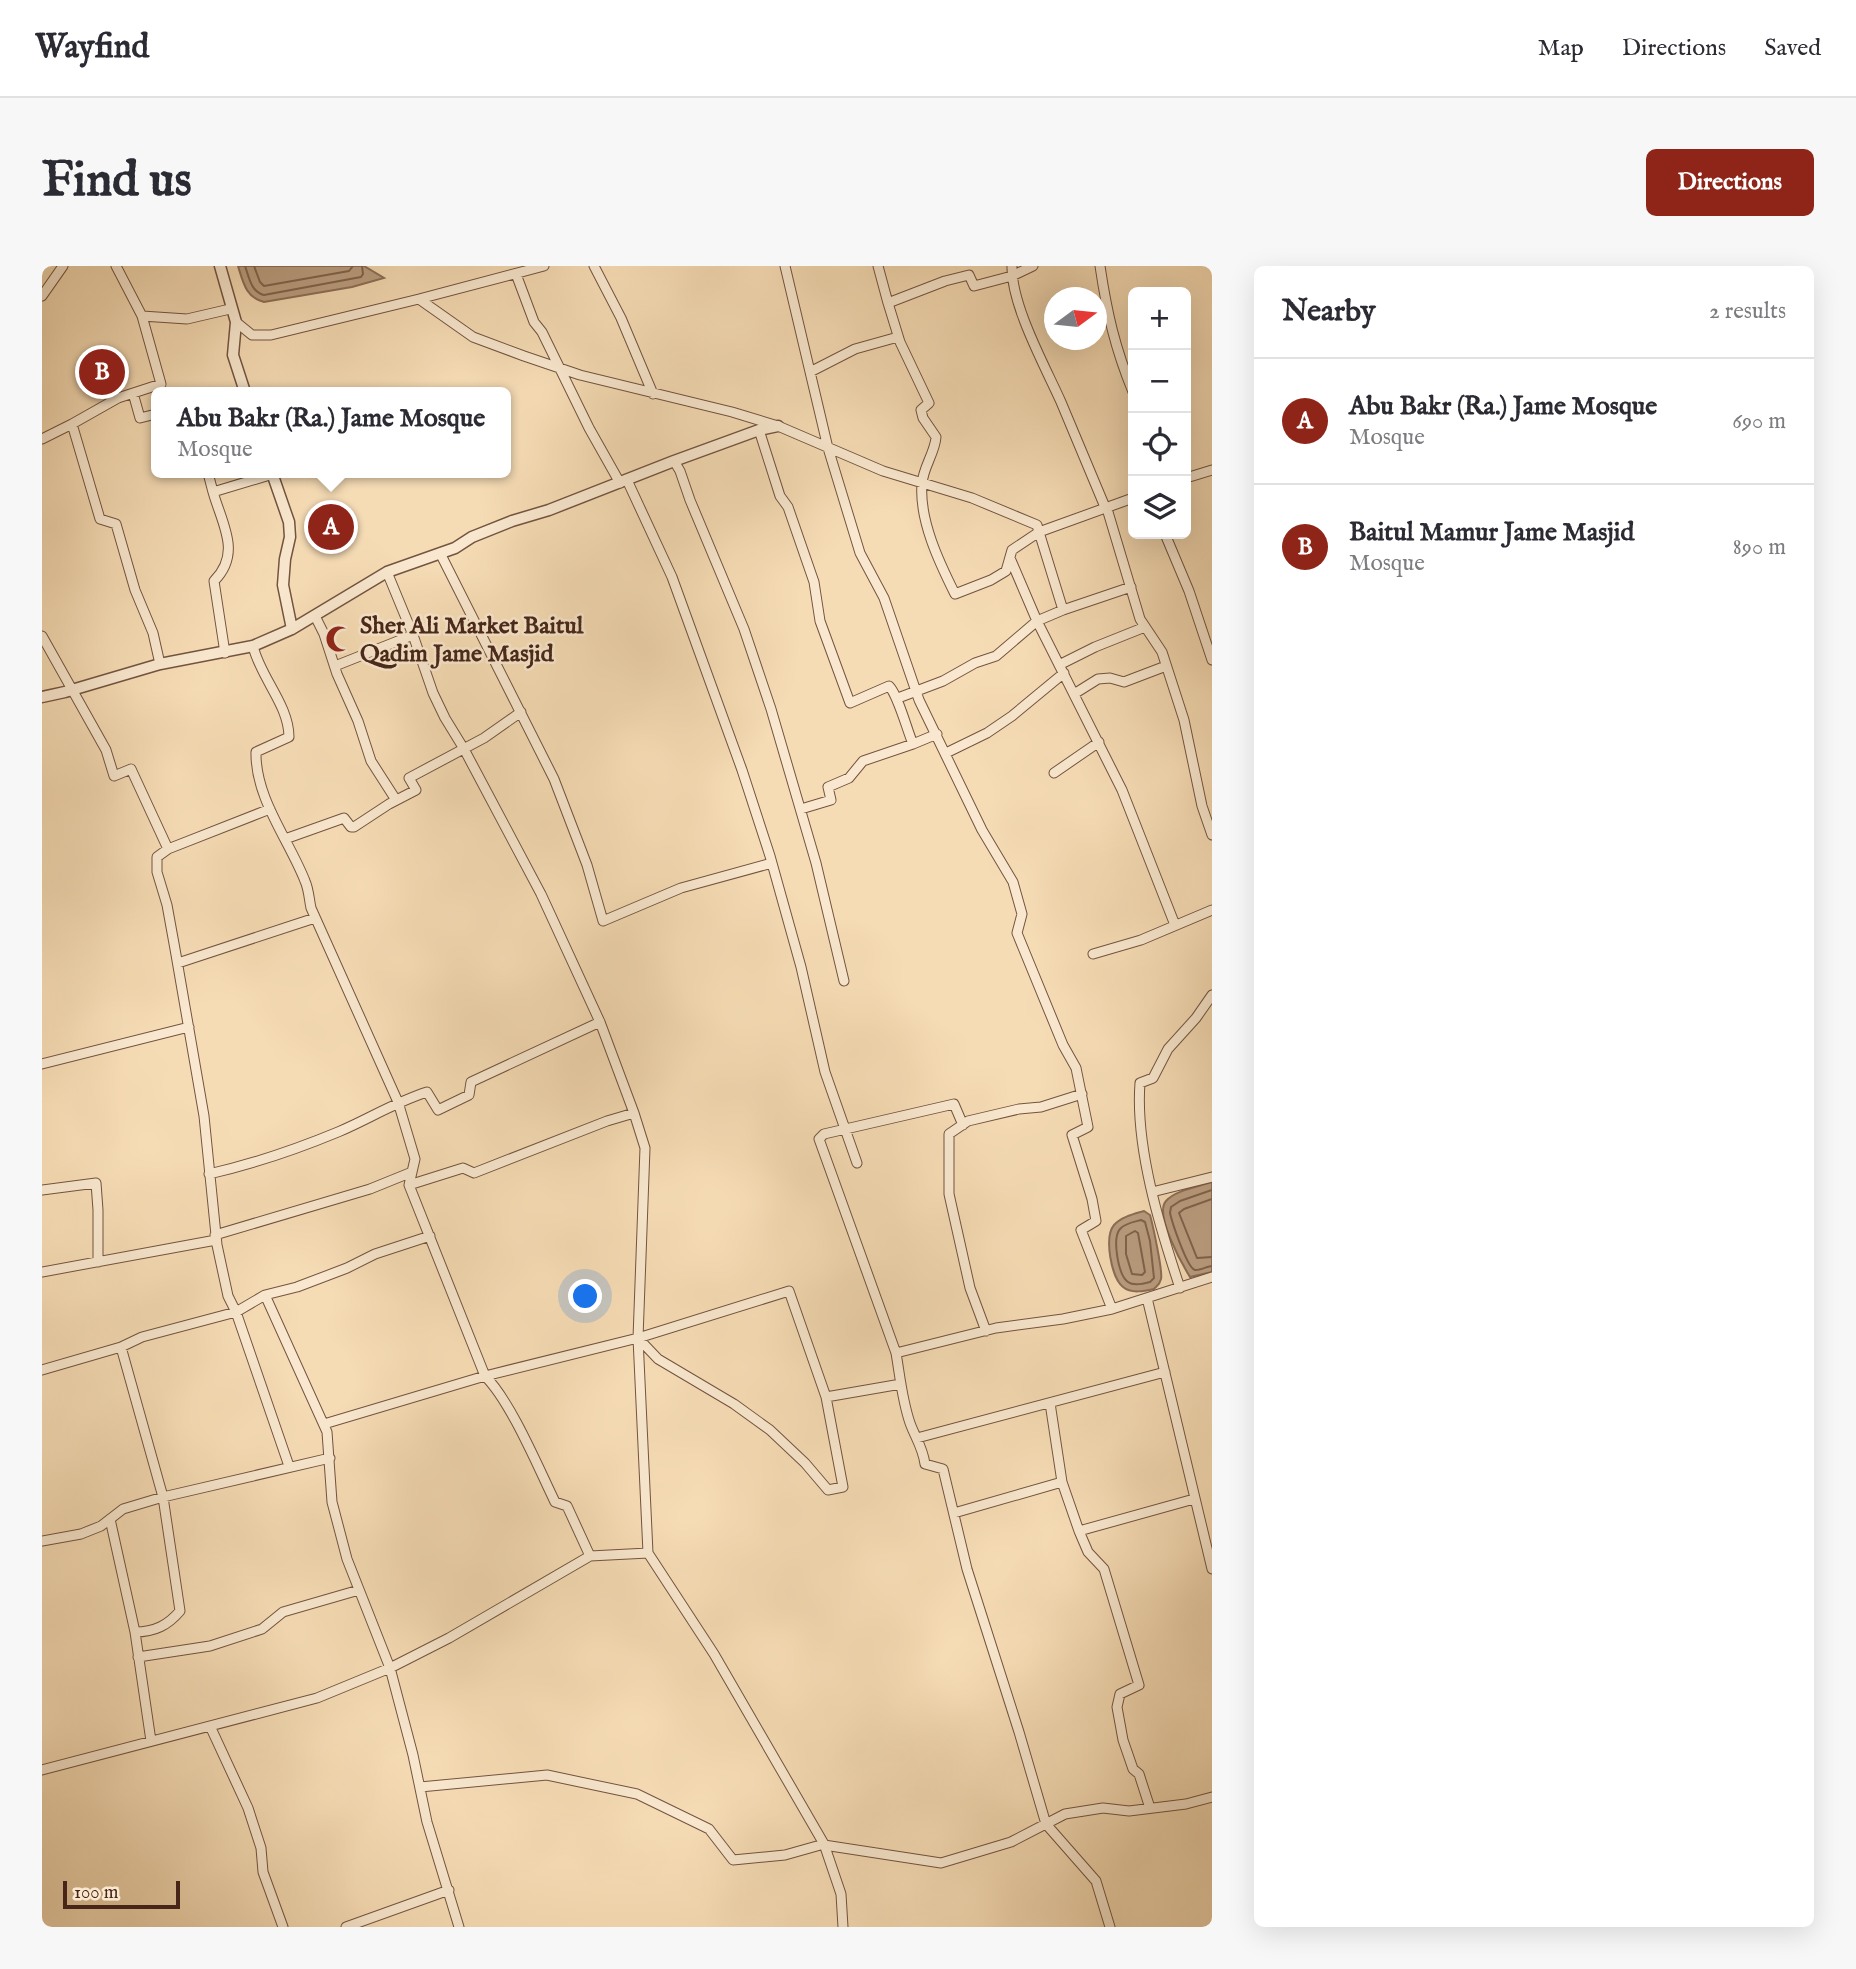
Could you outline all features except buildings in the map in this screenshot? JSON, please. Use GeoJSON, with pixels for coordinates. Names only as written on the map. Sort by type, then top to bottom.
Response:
{"type":"FeatureCollection","features":[{"type":"Feature","properties":{"kind":"street"},"geometry":{"type":"LineString","coordinates":[[42,296],[63,266]]}},
{"type":"Feature","properties":{"kind":"street"},"geometry":{"type":"LineString","coordinates":[[116,266],[142,316],[162,384],[152,387]]}},
{"type":"Feature","properties":{"kind":"street"},"geometry":{"type":"LineString","coordinates":[[220,266],[230,309],[236,322],[253,335],[271,335],[544,266]]}},
{"type":"Feature","properties":{"kind":"street"},"geometry":{"type":"LineString","coordinates":[[594,266],[621,318],[653,394]]}},
{"type":"Feature","properties":{"kind":"street"},"geometry":{"type":"LineString","coordinates":[[785,266],[828,448],[860,553],[884,598],[917,692],[982,830],[1013,882],[1021,914],[1017,933],[1063,1045],[1076,1068],[1088,1127],[1072,1135],[1096,1221],[1081,1230],[1112,1309]]}},
{"type":"Feature","properties":{"kind":"street"},"geometry":{"type":"LineString","coordinates":[[878,266],[898,337],[929,403],[921,410],[923,418],[936,437],[922,483],[923,505],[937,553],[955,594],[1006,571],[1012,550],[1039,532],[1128,500]]}},
{"type":"Feature","properties":{"kind":"street"},"geometry":{"type":"LineString","coordinates":[[888,303],[967,270],[974,286],[1012,271],[1034,266]]}},
{"type":"Feature","properties":{"kind":"street"},"geometry":{"type":"LineString","coordinates":[[1100,266],[1107,314],[1117,353],[1128,380]]}},
{"type":"Feature","properties":{"kind":"street"},"geometry":{"type":"LineString","coordinates":[[1012,271],[1046,370],[1115,531],[1140,619],[1162,652],[1184,720],[1202,806],[1212,835]]}},
{"type":"Feature","properties":{"kind":"street"},"geometry":{"type":"LineString","coordinates":[[516,274],[534,322],[624,482],[673,577],[772,863],[802,967],[825,1072],[857,1163]]}},
{"type":"Feature","properties":{"kind":"street"},"geometry":{"type":"LineString","coordinates":[[419,299],[473,337],[559,368],[778,426],[883,471],[972,498],[1037,525],[1063,610]]}},
{"type":"Feature","properties":{"kind":"street"},"geometry":{"type":"LineString","coordinates":[[142,316],[187,319],[230,309]]}},
{"type":"Feature","properties":{"kind":"street"},"geometry":{"type":"LineString","coordinates":[[236,322],[233,355],[243,387]]}},
{"type":"Feature","properties":{"kind":"street"},"geometry":{"type":"LineString","coordinates":[[810,372],[855,349],[898,337]]}},
{"type":"Feature","properties":{"kind":"street"},"geometry":{"type":"LineString","coordinates":[[42,439],[118,398],[151,387]]}},
{"type":"Feature","properties":{"kind":"street"},"geometry":{"type":"LineString","coordinates":[[133,393],[140,418],[151,415]]}},
{"type":"Feature","properties":{"kind":"street"},"geometry":{"type":"LineString","coordinates":[[72,424],[100,519],[116,524],[135,590],[153,633],[160,664]]}},
{"type":"Feature","properties":{"kind":"street"},"geometry":{"type":"LineString","coordinates":[[42,696],[73,690],[160,664],[253,646],[292,629],[387,572],[440,553],[512,521],[549,510],[759,430],[778,426]]}},
{"type":"Feature","properties":{"kind":"street"},"geometry":{"type":"LineString","coordinates":[[759,430],[780,496],[788,507],[814,582],[820,621],[850,703],[888,686],[898,698],[898,707],[913,744]]}},
{"type":"Feature","properties":{"kind":"street"},"geometry":{"type":"LineString","coordinates":[[674,461],[753,654],[801,809],[844,981]]}},
{"type":"Feature","properties":{"kind":"street"},"geometry":{"type":"LineString","coordinates":[[1191,476],[1212,470]]}},
{"type":"Feature","properties":{"kind":"street"},"geometry":{"type":"LineString","coordinates":[[209,478],[230,553],[225,567],[214,581],[225,653]]}},
{"type":"Feature","properties":{"kind":"street"},"geometry":{"type":"LineString","coordinates":[[213,492],[257,478]]}},
{"type":"Feature","properties":{"kind":"street"},"geometry":{"type":"LineString","coordinates":[[275,478],[289,523],[290,537],[283,585],[292,629]]}},
{"type":"Feature","properties":{"kind":"street"},"geometry":{"type":"LineString","coordinates":[[1167,539],[1189,591],[1212,659]]}},
{"type":"Feature","properties":{"kind":"street"},"geometry":{"type":"LineString","coordinates":[[440,553],[554,779],[587,865],[603,920],[681,888],[772,863]]}},
{"type":"Feature","properties":{"kind":"street"},"geometry":{"type":"LineString","coordinates":[[1010,558],[1037,621],[1122,790],[1175,925]]}},
{"type":"Feature","properties":{"kind":"street"},"geometry":{"type":"LineString","coordinates":[[387,572],[433,693],[541,894],[600,1022],[645,1148],[639,1338],[648,1553],[715,1654],[824,1844],[841,1894],[843,1927]]}},
{"type":"Feature","properties":{"kind":"street"},"geometry":{"type":"LineString","coordinates":[[898,698],[943,681],[975,663],[996,656],[1037,621],[1130,587]]}},
{"type":"Feature","properties":{"kind":"street"},"geometry":{"type":"LineString","coordinates":[[315,616],[358,721],[371,761],[396,800]]}},
{"type":"Feature","properties":{"kind":"street"},"geometry":{"type":"LineString","coordinates":[[946,752],[987,733],[1012,716],[1062,669],[1095,647],[1145,626]]}},
{"type":"Feature","properties":{"kind":"street"},"geometry":{"type":"LineString","coordinates":[[335,666],[413,635]]}},
{"type":"Feature","properties":{"kind":"street"},"geometry":{"type":"LineString","coordinates":[[42,636],[106,750],[114,776],[131,769],[168,849]]}},
{"type":"Feature","properties":{"kind":"street"},"geometry":{"type":"LineString","coordinates":[[253,646],[257,660],[289,724],[289,737],[256,752],[256,766],[270,809],[306,883],[315,918],[398,1102],[415,1159],[409,1185],[485,1376],[492,1382],[514,1420],[555,1502],[567,1506],[590,1556]]}},
{"type":"Feature","properties":{"kind":"street"},"geometry":{"type":"LineString","coordinates":[[1074,694],[1098,679],[1110,678],[1124,682],[1166,666]]}},
{"type":"Feature","properties":{"kind":"street"},"geometry":{"type":"LineString","coordinates":[[285,839],[344,818],[354,827],[416,790],[409,778],[464,749],[521,712]]}},
{"type":"Feature","properties":{"kind":"street"},"geometry":{"type":"LineString","coordinates":[[801,809],[831,800],[828,787],[849,778],[863,761],[937,734]]}},
{"type":"Feature","properties":{"kind":"street"},"geometry":{"type":"LineString","coordinates":[[1054,773],[1099,742]]}},
{"type":"Feature","properties":{"kind":"street"},"geometry":{"type":"LineString","coordinates":[[270,809],[168,849],[158,857],[157,872],[167,905],[178,962],[204,1116],[216,1237],[228,1296],[236,1312],[289,1466]]}},
{"type":"Feature","properties":{"kind":"street"},"geometry":{"type":"LineString","coordinates":[[1093,954],[1141,940],[1212,910]]}},
{"type":"Feature","properties":{"kind":"street"},"geometry":{"type":"LineString","coordinates":[[178,962],[315,918]]}},
{"type":"Feature","properties":{"kind":"street"},"geometry":{"type":"LineString","coordinates":[[1180,1288],[1152,1192],[1142,1135],[1140,1083],[1153,1078],[1168,1049],[1196,1018],[1212,995]]}},
{"type":"Feature","properties":{"kind":"street"},"geometry":{"type":"LineString","coordinates":[[209,1174],[235,1168],[339,1132],[398,1102],[427,1093],[438,1110],[469,1095],[471,1082],[600,1022]]}},
{"type":"Feature","properties":{"kind":"street"},"geometry":{"type":"LineString","coordinates":[[42,1064],[189,1027]]}},
{"type":"Feature","properties":{"kind":"street"},"geometry":{"type":"LineString","coordinates":[[985,1331],[970,1288],[947,1179],[949,1134],[963,1125],[989,1115],[1041,1107],[1082,1094]]}},
{"type":"Feature","properties":{"kind":"street"},"geometry":{"type":"LineString","coordinates":[[963,1125],[954,1104],[824,1134],[819,1139],[897,1353],[910,1424],[924,1452],[925,1464],[943,1469],[967,1570],[1019,1732],[1045,1824],[1096,1881],[1110,1927]]}},
{"type":"Feature","properties":{"kind":"street"},"geometry":{"type":"LineString","coordinates":[[409,1185],[463,1168],[474,1173],[634,1113]]}},
{"type":"Feature","properties":{"kind":"street"},"geometry":{"type":"LineString","coordinates":[[42,1272],[216,1237],[370,1189],[412,1172]]}},
{"type":"Feature","properties":{"kind":"street"},"geometry":{"type":"LineString","coordinates":[[1152,1192],[1212,1177]]}},
{"type":"Feature","properties":{"kind":"street"},"geometry":{"type":"LineString","coordinates":[[42,1190],[96,1183],[99,1210],[98,1262]]}},
{"type":"Feature","properties":{"kind":"street"},"geometry":{"type":"LineString","coordinates":[[42,1370],[121,1347],[142,1337],[236,1312],[265,1295],[297,1287],[347,1268],[374,1254],[430,1236]]}},
{"type":"Feature","properties":{"kind":"street"},"geometry":{"type":"LineString","coordinates":[[897,1353],[985,1331],[1112,1309],[1212,1277]]}},
{"type":"Feature","properties":{"kind":"street"},"geometry":{"type":"LineString","coordinates":[[324,1424],[485,1376],[639,1338],[789,1291],[826,1397],[843,1487],[828,1490],[806,1463],[770,1430],[734,1404],[658,1359],[639,1338]]}},
{"type":"Feature","properties":{"kind":"street"},"geometry":{"type":"LineString","coordinates":[[265,1295],[327,1432],[332,1502],[347,1559],[390,1668],[427,1822],[460,1927]]}},
{"type":"Feature","properties":{"kind":"street"},"geometry":{"type":"LineString","coordinates":[[1147,1298],[1212,1569]]}},
{"type":"Feature","properties":{"kind":"street"},"geometry":{"type":"LineString","coordinates":[[121,1347],[163,1497],[180,1611],[169,1624],[135,1632]]}},
{"type":"Feature","properties":{"kind":"street"},"geometry":{"type":"LineString","coordinates":[[917,1438],[1165,1372]]}},
{"type":"Feature","properties":{"kind":"street"},"geometry":{"type":"LineString","coordinates":[[826,1397],[901,1384]]}},
{"type":"Feature","properties":{"kind":"street"},"geometry":{"type":"LineString","coordinates":[[1051,1403],[1062,1482],[1088,1552],[1104,1569],[1139,1685],[1119,1694],[1117,1707],[1123,1740],[1133,1769],[1139,1774],[1150,1808]]}},
{"type":"Feature","properties":{"kind":"street"},"geometry":{"type":"LineString","coordinates":[[42,1541],[81,1534],[101,1526],[123,1509],[163,1497],[330,1458]]}},
{"type":"Feature","properties":{"kind":"street"},"geometry":{"type":"LineString","coordinates":[[954,1514],[1062,1482]]}},
{"type":"Feature","properties":{"kind":"street"},"geometry":{"type":"LineString","coordinates":[[1079,1531],[1194,1499]]}},
{"type":"Feature","properties":{"kind":"street"},"geometry":{"type":"LineString","coordinates":[[110,1519],[135,1632],[151,1741]]}},
{"type":"Feature","properties":{"kind":"street"},"geometry":{"type":"LineString","coordinates":[[42,1770],[317,1698],[390,1668],[449,1638],[590,1556],[648,1553]]}},
{"type":"Feature","properties":{"kind":"street"},"geometry":{"type":"LineString","coordinates":[[138,1657],[210,1646],[262,1629],[283,1612],[359,1590]]}},
{"type":"Feature","properties":{"kind":"street"},"geometry":{"type":"LineString","coordinates":[[210,1726],[247,1808],[261,1848],[263,1872],[283,1927]]}},
{"type":"Feature","properties":{"kind":"street"},"geometry":{"type":"LineString","coordinates":[[420,1787],[547,1775],[637,1794],[709,1829],[733,1860],[785,1855],[824,1844],[941,1863],[1011,1842],[1065,1814],[1103,1808],[1129,1811],[1186,1804],[1212,1797]]}},
{"type":"Feature","properties":{"kind":"street"},"geometry":{"type":"LineString","coordinates":[[345,1927],[449,1890]]}},
{"type":"Feature","properties":{"kind":"water"},"geometry":{"type":"Polygon","coordinates":[[[238,266],[364,266],[384,278],[352,287],[264,302],[249,293],[238,266]]]}},
{"type":"Feature","properties":{"kind":"water"},"geometry":{"type":"Polygon","coordinates":[[[1212,1182],[1212,1272],[1190,1277],[1170,1239],[1163,1207],[1175,1194],[1212,1182]]]}},
{"type":"Feature","properties":{"kind":"water"},"geometry":{"type":"Polygon","coordinates":[[[1144,1211],[1150,1215],[1161,1279],[1154,1289],[1134,1291],[1123,1287],[1115,1275],[1110,1257],[1110,1238],[1117,1222],[1144,1211]]]}},
{"type":"Feature","properties":{"kind":"place","name":"Baitul Mamur Jame Masjid"},"geometry":{"type":"Point","coordinates":[102,372]}},
{"type":"Feature","properties":{"kind":"place","name":"Abu Bakr (Ra.) Jame Mosque"},"geometry":{"type":"Point","coordinates":[331,527]}},
{"type":"Feature","properties":{"kind":"place","name":"Sher Ali Market Baitul Qadim Jame Masjid"},"geometry":{"type":"Point","coordinates":[339,639]}}]}
